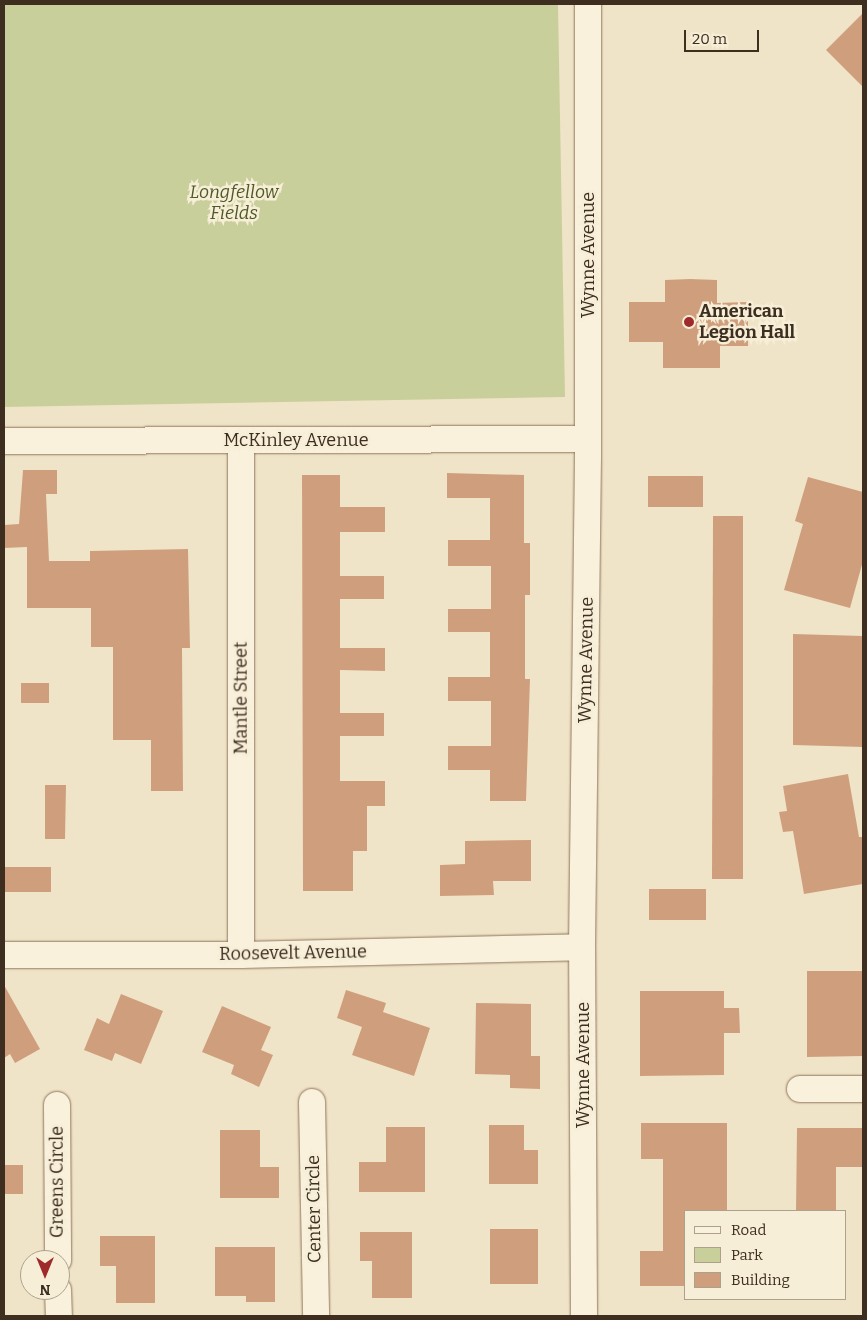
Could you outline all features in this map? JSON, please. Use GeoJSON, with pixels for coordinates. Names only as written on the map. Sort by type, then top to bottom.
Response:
{"type":"FeatureCollection","features":[{"type":"Feature","properties":{"kind":"street","name":"Wynne Avenue"},"geometry":{"type":"LineString","coordinates":[[584,1316],[582,948],[588,439],[588,4]]}},
{"type":"Feature","properties":{"kind":"street","name":"McKinley Avenue"},"geometry":{"type":"LineString","coordinates":[[4,441],[588,439]]}},
{"type":"Feature","properties":{"kind":"street","name":"Mantle Street"},"geometry":{"type":"LineString","coordinates":[[240,441],[241,954]]}},
{"type":"Feature","properties":{"kind":"street","name":"Roosevelt Avenue"},"geometry":{"type":"LineString","coordinates":[[4,954],[241,954],[582,948]]}},
{"type":"Feature","properties":{"kind":"street"},"geometry":{"type":"LineString","coordinates":[[800,1089],[863,1089]]}},
{"type":"Feature","properties":{"kind":"street","name":"Center Circle"},"geometry":{"type":"LineString","coordinates":[[312,1102],[316,1316]]}},
{"type":"Feature","properties":{"kind":"street","name":"Greens Circle"},"geometry":{"type":"LineString","coordinates":[[57,1105],[58,1250]]}},
{"type":"Feature","properties":{"kind":"street"},"geometry":{"type":"LineString","coordinates":[[58,1300],[59,1316]]}},
{"type":"Feature","properties":{"kind":"green space","name":"Longfellow Fields"},"geometry":{"type":"Polygon","coordinates":[[[4,4],[558,4],[565,397],[4,407],[4,4]]]}},
{"type":"Feature","properties":{"kind":"building"},"geometry":{"type":"Polygon","coordinates":[[[863,13],[863,87],[826,50],[863,13]]]}},
{"type":"Feature","properties":{"kind":"building","name":"American Legion Hall"},"geometry":{"type":"Polygon","coordinates":[[[665,280],[717,280],[717,303],[748,302],[748,346],[720,346],[720,368],[663,368],[663,342],[629,342],[629,302],[665,302],[665,280]]]}},
{"type":"Feature","properties":{"kind":"building"},"geometry":{"type":"Polygon","coordinates":[[[23,470],[57,470],[57,494],[46,494],[49,561],[90,561],[90,551],[188,549],[190,648],[182,648],[183,791],[151,791],[151,740],[113,740],[113,647],[91,647],[91,608],[27,608],[27,547],[4,548],[4,525],[19,524],[23,470]]]}},
{"type":"Feature","properties":{"kind":"building"},"geometry":{"type":"Polygon","coordinates":[[[447,473],[524,475],[524,543],[530,543],[530,595],[525,595],[525,679],[530,679],[526,801],[490,801],[490,770],[448,770],[448,746],[491,746],[491,701],[448,701],[448,677],[490,677],[490,632],[448,632],[448,609],[491,609],[491,566],[448,566],[448,540],[490,540],[490,498],[447,498],[447,473]]]}},
{"type":"Feature","properties":{"kind":"building"},"geometry":{"type":"Polygon","coordinates":[[[302,475],[340,475],[340,507],[385,507],[385,532],[340,532],[340,576],[384,576],[384,599],[340,599],[340,648],[385,648],[385,671],[340,670],[340,713],[384,713],[384,736],[340,736],[340,781],[385,781],[385,806],[367,806],[367,851],[353,851],[353,891],[303,891],[302,475]]]}},
{"type":"Feature","properties":{"kind":"building"},"geometry":{"type":"Polygon","coordinates":[[[648,476],[703,476],[703,507],[648,507],[648,476]]]}},
{"type":"Feature","properties":{"kind":"building"},"geometry":{"type":"Polygon","coordinates":[[[808,477],[863,492],[863,561],[850,608],[784,590],[803,524],[795,521],[808,477]]]}},
{"type":"Feature","properties":{"kind":"building"},"geometry":{"type":"Polygon","coordinates":[[[713,516],[743,516],[743,879],[712,879],[713,516]]]}},
{"type":"Feature","properties":{"kind":"building"},"geometry":{"type":"Polygon","coordinates":[[[793,634],[863,636],[863,747],[793,745],[793,634]]]}},
{"type":"Feature","properties":{"kind":"building"},"geometry":{"type":"Polygon","coordinates":[[[21,683],[49,683],[49,703],[21,703],[21,683]]]}},
{"type":"Feature","properties":{"kind":"building"},"geometry":{"type":"Polygon","coordinates":[[[848,774],[859,837],[863,837],[863,884],[804,894],[793,831],[783,832],[779,812],[787,811],[783,786],[848,774]]]}},
{"type":"Feature","properties":{"kind":"building"},"geometry":{"type":"Polygon","coordinates":[[[45,785],[66,785],[65,839],[45,839],[45,785]]]}},
{"type":"Feature","properties":{"kind":"building"},"geometry":{"type":"Polygon","coordinates":[[[531,840],[531,881],[493,881],[494,895],[440,896],[440,865],[465,864],[465,841],[531,840]]]}},
{"type":"Feature","properties":{"kind":"building"},"geometry":{"type":"Polygon","coordinates":[[[4,867],[51,867],[51,892],[4,892],[4,867]]]}},
{"type":"Feature","properties":{"kind":"building"},"geometry":{"type":"Polygon","coordinates":[[[649,889],[706,889],[706,920],[649,920],[649,889]]]}},
{"type":"Feature","properties":{"kind":"building"},"geometry":{"type":"Polygon","coordinates":[[[807,971],[863,971],[863,1056],[807,1057],[807,971]]]}},
{"type":"Feature","properties":{"kind":"building"},"geometry":{"type":"Polygon","coordinates":[[[4,985],[40,1049],[15,1063],[10,1054],[4,1058],[4,985]]]}},
{"type":"Feature","properties":{"kind":"building"},"geometry":{"type":"Polygon","coordinates":[[[346,990],[386,1003],[383,1012],[430,1028],[414,1076],[352,1055],[362,1027],[337,1018],[346,990]]]}},
{"type":"Feature","properties":{"kind":"building"},"geometry":{"type":"Polygon","coordinates":[[[640,991],[724,991],[724,1008],[739,1008],[740,1033],[724,1033],[724,1075],[640,1076],[640,991]]]}},
{"type":"Feature","properties":{"kind":"building"},"geometry":{"type":"Polygon","coordinates":[[[121,994],[163,1011],[141,1064],[115,1053],[112,1061],[84,1050],[97,1018],[109,1024],[121,994]]]}},
{"type":"Feature","properties":{"kind":"building"},"geometry":{"type":"Polygon","coordinates":[[[476,1003],[531,1004],[531,1056],[540,1056],[540,1089],[510,1088],[510,1075],[475,1074],[476,1003]]]}},
{"type":"Feature","properties":{"kind":"building"},"geometry":{"type":"Polygon","coordinates":[[[222,1006],[271,1027],[261,1050],[273,1055],[259,1087],[231,1074],[234,1065],[202,1052],[222,1006]]]}},
{"type":"Feature","properties":{"kind":"building"},"geometry":{"type":"Polygon","coordinates":[[[641,1123],[727,1123],[727,1210],[684,1210],[684,1286],[640,1286],[640,1251],[663,1251],[663,1159],[641,1159],[641,1123]]]}},
{"type":"Feature","properties":{"kind":"building"},"geometry":{"type":"Polygon","coordinates":[[[489,1125],[524,1125],[524,1150],[538,1150],[538,1184],[489,1184],[489,1125]]]}},
{"type":"Feature","properties":{"kind":"building"},"geometry":{"type":"Polygon","coordinates":[[[386,1127],[425,1127],[425,1192],[359,1192],[359,1162],[386,1162],[386,1127]]]}},
{"type":"Feature","properties":{"kind":"building"},"geometry":{"type":"Polygon","coordinates":[[[797,1128],[863,1128],[863,1167],[836,1167],[836,1210],[796,1210],[797,1128]]]}},
{"type":"Feature","properties":{"kind":"building"},"geometry":{"type":"Polygon","coordinates":[[[220,1130],[260,1130],[260,1167],[279,1167],[279,1198],[220,1198],[220,1130]]]}},
{"type":"Feature","properties":{"kind":"building"},"geometry":{"type":"Polygon","coordinates":[[[4,1165],[23,1165],[23,1194],[4,1194],[4,1165]]]}},
{"type":"Feature","properties":{"kind":"building"},"geometry":{"type":"Polygon","coordinates":[[[490,1229],[538,1229],[538,1284],[490,1284],[490,1229]]]}},
{"type":"Feature","properties":{"kind":"building"},"geometry":{"type":"Polygon","coordinates":[[[360,1232],[412,1232],[412,1298],[372,1298],[372,1261],[360,1261],[360,1232]]]}},
{"type":"Feature","properties":{"kind":"building"},"geometry":{"type":"Polygon","coordinates":[[[100,1236],[155,1236],[155,1303],[116,1303],[116,1266],[100,1266],[100,1236]]]}},
{"type":"Feature","properties":{"kind":"building"},"geometry":{"type":"Polygon","coordinates":[[[215,1247],[275,1247],[275,1302],[246,1302],[246,1296],[215,1296],[215,1247]]]}},
{"type":"Feature","properties":{"kind":"place","name":"American Legion Hall"},"geometry":{"type":"Point","coordinates":[689,322]}}]}
